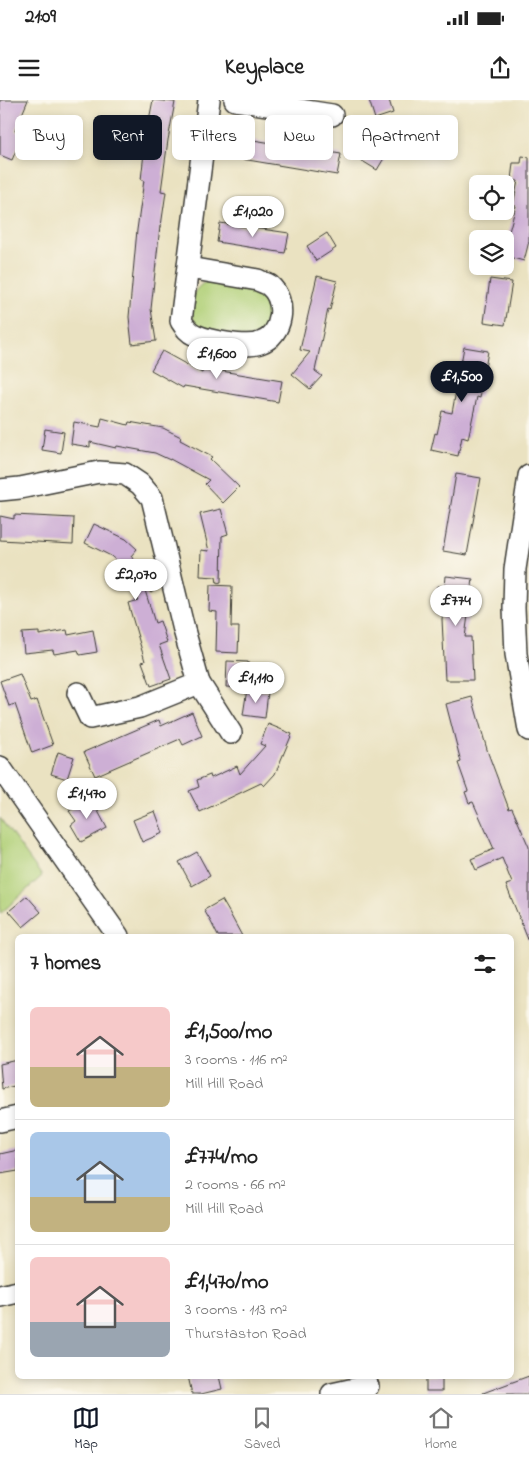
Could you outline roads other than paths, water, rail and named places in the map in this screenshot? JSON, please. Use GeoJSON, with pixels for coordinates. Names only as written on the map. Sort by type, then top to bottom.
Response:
{"type":"FeatureCollection","features":[{"type":"Feature","properties":{"kind":"street"},"geometry":{"type":"LineString","coordinates":[[189,268],[258,280],[268,285],[280,304],[281,317],[277,328],[270,337],[259,344],[246,345],[207,339],[193,334],[185,328],[181,321],[209,100]]}},
{"type":"Feature","properties":{"kind":"street"},"geometry":{"type":"LineString","coordinates":[[235,100],[332,115]]}},
{"type":"Feature","properties":{"kind":"street"},"geometry":{"type":"LineString","coordinates":[[0,490],[20,488],[99,472],[125,474],[140,484],[152,498],[199,683],[231,733]]}},
{"type":"Feature","properties":{"kind":"street"},"geometry":{"type":"LineString","coordinates":[[528,726],[516,654],[514,608],[515,569],[529,476]]}},
{"type":"Feature","properties":{"kind":"street"},"geometry":{"type":"LineString","coordinates":[[78,693],[90,718],[140,707],[199,683]]}},
{"type":"Feature","properties":{"kind":"street"},"geometry":{"type":"LineString","coordinates":[[0,767],[117,934]]}},
{"type":"Feature","properties":{"kind":"street"},"geometry":{"type":"LineString","coordinates":[[0,1121],[15,1118]]}},
{"type":"Feature","properties":{"kind":"street"},"geometry":{"type":"LineString","coordinates":[[0,1296],[15,1293]]}},
{"type":"Feature","properties":{"kind":"street"},"geometry":{"type":"LineString","coordinates":[[332,1394],[367,1385]]}}]}
